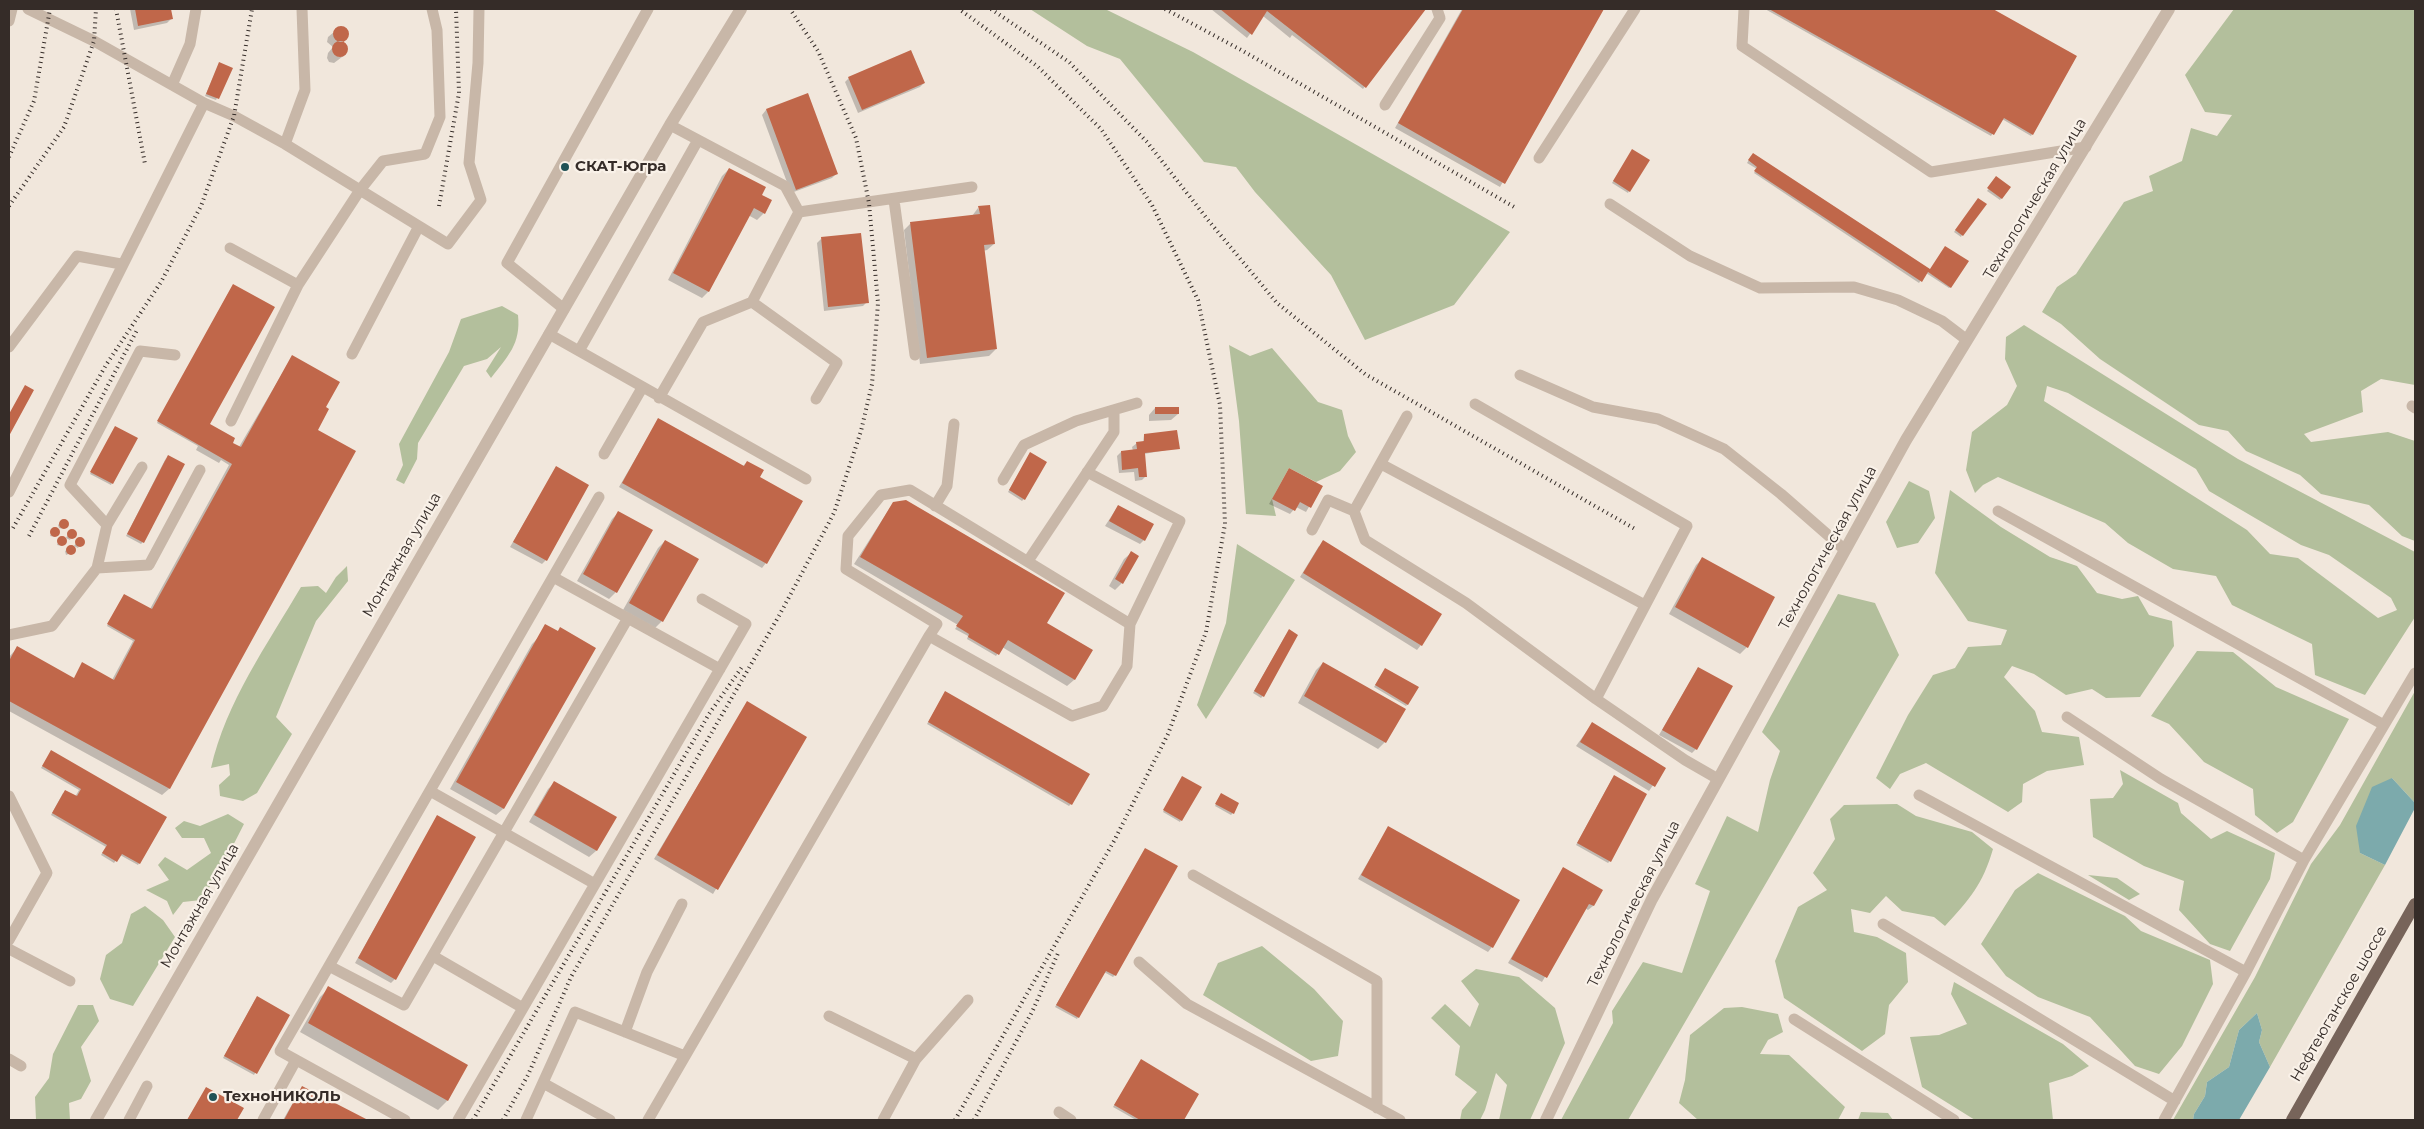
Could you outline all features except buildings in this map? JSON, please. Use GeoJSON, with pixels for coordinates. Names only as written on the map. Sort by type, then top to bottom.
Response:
{"type":"FeatureCollection","features":[{"type":"Feature","properties":{"kind":"main road","name":"Нефтеюганское шоссе"},"geometry":{"type":"LineString","coordinates":[[2292,1120],[2415,904]]}},
{"type":"Feature","properties":{"kind":"street","name":"Монтажная улица"},"geometry":{"type":"LineString","coordinates":[[96,1120],[670,125],[741,9]]}},
{"type":"Feature","properties":{"kind":"street","name":"Технологическая улица"},"geometry":{"type":"LineString","coordinates":[[1546,1120],[1652,899],[1906,440],[2169,9]]}},
{"type":"Feature","properties":{"kind":"lane"},"geometry":{"type":"LineString","coordinates":[[9,20],[12,9]]}},
{"type":"Feature","properties":{"kind":"lane"},"geometry":{"type":"LineString","coordinates":[[28,9],[94,41],[204,103],[234,116],[285,144],[448,244],[481,200],[469,164],[478,63],[479,9]]}},
{"type":"Feature","properties":{"kind":"lane"},"geometry":{"type":"LineString","coordinates":[[172,85],[190,44],[196,9]]}},
{"type":"Feature","properties":{"kind":"lane"},"geometry":{"type":"LineString","coordinates":[[285,144],[305,90],[302,9]]}},
{"type":"Feature","properties":{"kind":"lane"},"geometry":{"type":"LineString","coordinates":[[231,421],[298,285],[360,190],[383,161],[425,154],[440,117],[437,30],[432,9]]}},
{"type":"Feature","properties":{"kind":"lane"},"geometry":{"type":"LineString","coordinates":[[564,309],[507,263],[648,9]]}},
{"type":"Feature","properties":{"kind":"lane"},"geometry":{"type":"LineString","coordinates":[[1385,105],[1440,18],[1437,9]]}},
{"type":"Feature","properties":{"kind":"lane"},"geometry":{"type":"LineString","coordinates":[[1539,158],[1635,9]]}},
{"type":"Feature","properties":{"kind":"lane"},"geometry":{"type":"LineString","coordinates":[[1744,9],[1742,46],[1931,172],[2086,147]]}},
{"type":"Feature","properties":{"kind":"lane"},"geometry":{"type":"LineString","coordinates":[[9,492],[121,264],[204,103]]}},
{"type":"Feature","properties":{"kind":"lane"},"geometry":{"type":"LineString","coordinates":[[670,125],[786,186],[799,212]]}},
{"type":"Feature","properties":{"kind":"lane"},"geometry":{"type":"LineString","coordinates":[[579,351],[698,140]]}},
{"type":"Feature","properties":{"kind":"lane"},"geometry":{"type":"LineString","coordinates":[[799,212],[894,200],[972,187]]}},
{"type":"Feature","properties":{"kind":"lane"},"geometry":{"type":"LineString","coordinates":[[894,200],[915,355]]}},
{"type":"Feature","properties":{"kind":"lane"},"geometry":{"type":"LineString","coordinates":[[1610,204],[1690,256],[1760,288],[1854,287],[1898,300],[1942,321],[1967,340]]}},
{"type":"Feature","properties":{"kind":"lane"},"geometry":{"type":"LineString","coordinates":[[659,398],[704,322],[752,302],[799,212]]}},
{"type":"Feature","properties":{"kind":"lane"},"geometry":{"type":"LineString","coordinates":[[352,354],[419,226]]}},
{"type":"Feature","properties":{"kind":"lane"},"geometry":{"type":"LineString","coordinates":[[230,248],[298,285]]}},
{"type":"Feature","properties":{"kind":"lane"},"geometry":{"type":"LineString","coordinates":[[9,347],[77,256],[121,264]]}},
{"type":"Feature","properties":{"kind":"lane"},"geometry":{"type":"LineString","coordinates":[[752,302],[837,363],[816,399]]}},
{"type":"Feature","properties":{"kind":"lane"},"geometry":{"type":"LineString","coordinates":[[549,334],[659,398],[806,479]]}},
{"type":"Feature","properties":{"kind":"lane"},"geometry":{"type":"LineString","coordinates":[[108,525],[70,485],[140,350],[175,355]]}},
{"type":"Feature","properties":{"kind":"lane"},"geometry":{"type":"LineString","coordinates":[[1520,375],[1593,407],[1658,419],[1724,449],[1781,494],[1845,550]]}},
{"type":"Feature","properties":{"kind":"lane"},"geometry":{"type":"LineString","coordinates":[[604,454],[642,388]]}},
{"type":"Feature","properties":{"kind":"lane"},"geometry":{"type":"LineString","coordinates":[[1003,480],[1024,445],[1076,422],[1137,403]]}},
{"type":"Feature","properties":{"kind":"lane"},"geometry":{"type":"LineString","coordinates":[[1476,404],[1688,526],[1596,699]]}},
{"type":"Feature","properties":{"kind":"lane"},"geometry":{"type":"LineString","coordinates":[[1028,561],[1114,432],[1114,410]]}},
{"type":"Feature","properties":{"kind":"lane"},"geometry":{"type":"LineString","coordinates":[[1354,511],[1407,416]]}},
{"type":"Feature","properties":{"kind":"lane"},"geometry":{"type":"LineString","coordinates":[[935,506],[947,486],[954,424]]}},
{"type":"Feature","properties":{"kind":"lane"},"geometry":{"type":"LineString","coordinates":[[1381,464],[1645,605]]}},
{"type":"Feature","properties":{"kind":"lane"},"geometry":{"type":"LineString","coordinates":[[9,635],[52,626],[97,568],[108,525],[142,466]]}},
{"type":"Feature","properties":{"kind":"lane"},"geometry":{"type":"LineString","coordinates":[[97,568],[149,565],[200,470]]}},
{"type":"Feature","properties":{"kind":"lane"},"geometry":{"type":"LineString","coordinates":[[929,636],[1072,716],[1103,706],[1127,666],[1130,624],[1180,521],[1087,472]]}},
{"type":"Feature","properties":{"kind":"lane"},"geometry":{"type":"LineString","coordinates":[[648,1120],[937,624],[846,569],[848,536],[881,495],[910,490],[1130,624]]}},
{"type":"Feature","properties":{"kind":"lane"},"geometry":{"type":"LineString","coordinates":[[405,1120],[280,1051],[599,497]]}},
{"type":"Feature","properties":{"kind":"lane"},"geometry":{"type":"LineString","coordinates":[[1312,530],[1328,500],[1354,511],[1365,540],[1466,603],[1596,699],[1685,760],[1718,779]]}},
{"type":"Feature","properties":{"kind":"lane"},"geometry":{"type":"LineString","coordinates":[[1998,511],[2384,725]]}},
{"type":"Feature","properties":{"kind":"lane"},"geometry":{"type":"LineString","coordinates":[[553,577],[720,669]]}},
{"type":"Feature","properties":{"kind":"lane"},"geometry":{"type":"LineString","coordinates":[[458,1120],[746,624],[702,599]]}},
{"type":"Feature","properties":{"kind":"lane"},"geometry":{"type":"LineString","coordinates":[[329,966],[404,1006],[628,618]]}},
{"type":"Feature","properties":{"kind":"lane"},"geometry":{"type":"LineString","coordinates":[[2164,1120],[2246,972],[2304,860],[2415,673]]}},
{"type":"Feature","properties":{"kind":"lane"},"geometry":{"type":"LineString","coordinates":[[2067,717],[2161,779],[2304,860]]}},
{"type":"Feature","properties":{"kind":"lane"},"geometry":{"type":"LineString","coordinates":[[430,791],[595,884]]}},
{"type":"Feature","properties":{"kind":"lane"},"geometry":{"type":"LineString","coordinates":[[1919,795],[2246,972]]}},
{"type":"Feature","properties":{"kind":"lane"},"geometry":{"type":"LineString","coordinates":[[9,796],[47,873],[9,940]]}},
{"type":"Feature","properties":{"kind":"lane"},"geometry":{"type":"LineString","coordinates":[[1193,875],[1377,981],[1377,1108]]}},
{"type":"Feature","properties":{"kind":"lane"},"geometry":{"type":"LineString","coordinates":[[625,1032],[647,972],[682,904]]}},
{"type":"Feature","properties":{"kind":"lane"},"geometry":{"type":"LineString","coordinates":[[1883,924],[2175,1101]]}},
{"type":"Feature","properties":{"kind":"lane"},"geometry":{"type":"LineString","coordinates":[[9,949],[70,982]]}},
{"type":"Feature","properties":{"kind":"lane"},"geometry":{"type":"LineString","coordinates":[[433,956],[523,1008]]}},
{"type":"Feature","properties":{"kind":"lane"},"geometry":{"type":"LineString","coordinates":[[1138,962],[1187,1004],[1400,1120]]}},
{"type":"Feature","properties":{"kind":"lane"},"geometry":{"type":"LineString","coordinates":[[883,1120],[916,1060],[968,1000]]}},
{"type":"Feature","properties":{"kind":"lane"},"geometry":{"type":"LineString","coordinates":[[526,1120],[575,1012],[685,1056]]}},
{"type":"Feature","properties":{"kind":"lane"},"geometry":{"type":"LineString","coordinates":[[828,1016],[916,1060]]}},
{"type":"Feature","properties":{"kind":"lane"},"geometry":{"type":"LineString","coordinates":[[1794,1019],[1954,1120]]}},
{"type":"Feature","properties":{"kind":"lane"},"geometry":{"type":"LineString","coordinates":[[9,1060],[21,1066]]}},
{"type":"Feature","properties":{"kind":"lane"},"geometry":{"type":"LineString","coordinates":[[263,1120],[296,1060]]}},
{"type":"Feature","properties":{"kind":"lane"},"geometry":{"type":"LineString","coordinates":[[542,1083],[610,1120]]}},
{"type":"Feature","properties":{"kind":"lane"},"geometry":{"type":"LineString","coordinates":[[129,1120],[148,1086]]}},
{"type":"Feature","properties":{"kind":"lane"},"geometry":{"type":"LineString","coordinates":[[1059,1112],[1071,1120]]}},
{"type":"Feature","properties":{"kind":"green space"},"geometry":{"type":"Polygon","coordinates":[[[1030,9],[1105,9],[1193,52],[1510,232],[1454,305],[1365,340],[1331,275],[1255,192],[1236,167],[1204,162],[1120,59],[1087,46],[1030,9]]]}},
{"type":"Feature","properties":{"kind":"green space"},"geometry":{"type":"Polygon","coordinates":[[[2234,9],[2415,9],[2415,385],[2381,379],[2361,391],[2363,412],[2304,434],[2311,442],[2388,432],[2415,441],[2415,541],[2402,536],[2369,505],[2321,494],[2300,475],[2246,451],[2228,431],[2199,425],[2100,359],[2061,324],[2042,312],[2057,287],[2076,274],[2124,202],[2153,191],[2149,176],[2182,161],[2191,128],[2217,136],[2232,115],[2205,112],[2185,75],[2234,9]]]}},
{"type":"Feature","properties":{"kind":"green space"},"geometry":{"type":"Polygon","coordinates":[[[502,306],[518,315],[517,334],[508,356],[491,378],[486,371],[501,347],[487,359],[464,366],[418,443],[417,459],[404,484],[396,480],[403,465],[399,444],[449,352],[461,319],[502,306]]]}},
{"type":"Feature","properties":{"kind":"green space"},"geometry":{"type":"Polygon","coordinates":[[[2024,325],[2238,459],[2415,552],[2415,617],[2365,695],[2315,675],[2312,644],[2232,605],[2216,576],[2173,569],[2128,543],[2105,523],[1998,477],[1983,485],[1975,493],[1966,470],[1972,432],[2007,405],[2017,386],[2005,359],[2006,337],[2024,325]],[[2047,386],[2044,401],[2247,530],[2270,554],[2298,558],[2378,618],[2397,610],[2391,598],[2329,555],[2301,545],[2209,491],[2196,469],[2068,393],[2047,386]]]}},
{"type":"Feature","properties":{"kind":"green space"},"geometry":{"type":"Polygon","coordinates":[[[1229,345],[1250,356],[1272,348],[1318,402],[1342,410],[1348,436],[1356,452],[1340,471],[1316,482],[1289,468],[1272,499],[1276,516],[1246,514],[1239,421],[1229,345]]]}},
{"type":"Feature","properties":{"kind":"green space"},"geometry":{"type":"Polygon","coordinates":[[[1909,481],[1929,491],[1935,518],[1918,543],[1897,548],[1886,522],[1909,481]]]}},
{"type":"Feature","properties":{"kind":"green space"},"geometry":{"type":"Polygon","coordinates":[[[1950,490],[2001,527],[2050,557],[2077,566],[2097,593],[2122,599],[2138,596],[2149,615],[2172,621],[2174,646],[2140,697],[2106,698],[2092,689],[2066,695],[2034,674],[2012,666],[2004,677],[2035,711],[2042,732],[2079,737],[2084,765],[2047,771],[2023,784],[2022,802],[2008,812],[1926,763],[1900,774],[1890,789],[1876,778],[1908,715],[1933,675],[1955,668],[1968,647],[2001,645],[2007,630],[1968,621],[1935,573],[1950,490]]]}},
{"type":"Feature","properties":{"kind":"green space"},"geometry":{"type":"Polygon","coordinates":[[[1237,544],[1295,580],[1206,719],[1197,705],[1226,623],[1237,544]]]}},
{"type":"Feature","properties":{"kind":"green space"},"geometry":{"type":"Polygon","coordinates":[[[347,566],[348,581],[316,621],[276,717],[292,734],[257,793],[243,801],[220,796],[219,785],[230,775],[229,764],[211,768],[227,720],[249,674],[301,587],[318,586],[326,593],[336,577],[347,566]]]}},
{"type":"Feature","properties":{"kind":"green space"},"geometry":{"type":"Polygon","coordinates":[[[1838,594],[1875,603],[1899,655],[1628,1120],[1561,1120],[1613,1023],[1612,1011],[1643,962],[1682,973],[1710,891],[1695,884],[1727,816],[1758,832],[1770,780],[1780,751],[1762,732],[1838,594]]]}},
{"type":"Feature","properties":{"kind":"green space"},"geometry":{"type":"Polygon","coordinates":[[[2197,651],[2233,652],[2276,687],[2349,719],[2293,822],[2277,833],[2255,815],[2253,789],[2204,762],[2169,724],[2151,716],[2197,651]]]}},
{"type":"Feature","properties":{"kind":"green space"},"geometry":{"type":"Polygon","coordinates":[[[2415,691],[2415,803],[2392,778],[2360,853],[2385,865],[2270,1067],[2259,1042],[2262,1030],[2257,1013],[2239,1030],[2229,1067],[2207,1082],[2205,1096],[2194,1114],[2193,1120],[2173,1120],[2255,977],[2311,864],[2340,825],[2415,691]]]}},
{"type":"Feature","properties":{"kind":"green space"},"geometry":{"type":"Polygon","coordinates":[[[2120,770],[2178,803],[2181,813],[2211,839],[2227,831],[2275,853],[2270,879],[2230,951],[2210,944],[2179,910],[2184,881],[2144,866],[2093,837],[2090,799],[2113,798],[2123,784],[2120,770]]]}},
{"type":"Feature","properties":{"kind":"green space"},"geometry":{"type":"Polygon","coordinates":[[[1897,804],[1916,816],[1972,832],[1993,849],[1980,882],[1945,926],[1934,917],[1902,911],[1886,896],[1870,913],[1851,909],[1854,932],[1877,937],[1906,953],[1908,982],[1889,1005],[1885,1034],[1862,1051],[1784,998],[1775,961],[1798,907],[1827,890],[1813,873],[1835,839],[1830,819],[1844,805],[1897,804]]]}},
{"type":"Feature","properties":{"kind":"green space"},"geometry":{"type":"Polygon","coordinates":[[[228,814],[244,824],[220,871],[201,900],[183,902],[173,915],[167,901],[146,890],[169,880],[158,865],[165,857],[187,870],[211,853],[204,838],[182,838],[175,828],[184,821],[200,826],[228,814]]]}},
{"type":"Feature","properties":{"kind":"green space"},"geometry":{"type":"Polygon","coordinates":[[[2038,873],[2125,916],[2141,931],[2210,960],[2213,984],[2182,1046],[2159,1074],[2135,1066],[2090,1017],[2038,997],[2006,976],[1981,944],[2015,890],[2038,873]]]}},
{"type":"Feature","properties":{"kind":"green space"},"geometry":{"type":"Polygon","coordinates":[[[2088,875],[2117,878],[2140,894],[2129,900],[2088,875]]]}},
{"type":"Feature","properties":{"kind":"green space"},"geometry":{"type":"Polygon","coordinates":[[[145,906],[163,920],[175,937],[133,1006],[110,999],[100,979],[106,955],[122,943],[131,914],[145,906]]]}},
{"type":"Feature","properties":{"kind":"green space"},"geometry":{"type":"Polygon","coordinates":[[[1262,946],[1314,989],[1343,1021],[1338,1056],[1311,1061],[1203,995],[1218,963],[1262,946]]]}},
{"type":"Feature","properties":{"kind":"green space"},"geometry":{"type":"Polygon","coordinates":[[[1476,969],[1519,977],[1555,1008],[1565,1043],[1530,1120],[1499,1120],[1507,1085],[1496,1073],[1485,1110],[1480,1120],[1460,1120],[1462,1110],[1477,1092],[1455,1075],[1460,1046],[1431,1018],[1445,1004],[1470,1027],[1479,1004],[1461,981],[1476,969]]]}},
{"type":"Feature","properties":{"kind":"green space"},"geometry":{"type":"Polygon","coordinates":[[[1954,982],[2063,1044],[2089,1066],[2072,1076],[2049,1083],[2053,1120],[1975,1120],[1922,1087],[1910,1037],[1939,1035],[1967,1024],[1951,994],[1954,982]]]}},
{"type":"Feature","properties":{"kind":"green space"},"geometry":{"type":"Polygon","coordinates":[[[78,1005],[93,1005],[99,1021],[81,1047],[91,1081],[81,1099],[69,1103],[70,1120],[36,1120],[35,1097],[49,1078],[53,1054],[78,1005]]]}},
{"type":"Feature","properties":{"kind":"green space"},"geometry":{"type":"Polygon","coordinates":[[[1742,1007],[1778,1014],[1783,1032],[1768,1040],[1760,1054],[1789,1055],[1845,1107],[1838,1120],[1698,1120],[1679,1103],[1685,1080],[1690,1035],[1724,1008],[1742,1007]]]}},
{"type":"Feature","properties":{"kind":"green space"},"geometry":{"type":"Polygon","coordinates":[[[1861,1112],[1888,1113],[1893,1120],[1858,1120],[1861,1112]]]}},
{"type":"Feature","properties":{"kind":"water"},"geometry":{"type":"Polygon","coordinates":[[[2392,778],[2415,803],[2415,808],[2385,865],[2360,853],[2356,826],[2372,787],[2392,778]]]}},
{"type":"Feature","properties":{"kind":"water"},"geometry":{"type":"Polygon","coordinates":[[[2257,1013],[2262,1030],[2259,1042],[2270,1067],[2239,1120],[2193,1120],[2194,1114],[2205,1096],[2207,1082],[2229,1067],[2239,1030],[2257,1013]]]}},
{"type":"Feature","properties":{"kind":"railway"},"geometry":{"type":"LineString","coordinates":[[9,157],[34,101],[50,9]]}},
{"type":"Feature","properties":{"kind":"railway"},"geometry":{"type":"LineString","coordinates":[[9,206],[64,127],[94,41],[96,9]]}},
{"type":"Feature","properties":{"kind":"railway"},"geometry":{"type":"LineString","coordinates":[[116,9],[145,164]]}},
{"type":"Feature","properties":{"kind":"railway"},"geometry":{"type":"LineString","coordinates":[[13,528],[106,365],[161,282],[201,206],[234,116],[252,9]]}},
{"type":"Feature","properties":{"kind":"railway"},"geometry":{"type":"LineString","coordinates":[[439,206],[459,93],[456,9]]}},
{"type":"Feature","properties":{"kind":"railway"},"geometry":{"type":"LineString","coordinates":[[503,1120],[528,1075],[571,977],[780,614],[834,513],[861,431],[872,384],[878,303],[869,203],[856,138],[818,51],[790,9]]}},
{"type":"Feature","properties":{"kind":"railway"},"geometry":{"type":"LineString","coordinates":[[955,1120],[1114,841],[1168,734],[1206,632],[1225,524],[1220,405],[1198,300],[1152,205],[1101,129],[1037,66],[959,9]]}},
{"type":"Feature","properties":{"kind":"railway"},"geometry":{"type":"LineString","coordinates":[[991,9],[1069,62],[1147,142],[1208,220],[1277,303],[1365,374],[1635,529]]}},
{"type":"Feature","properties":{"kind":"railway"},"geometry":{"type":"LineString","coordinates":[[1165,9],[1243,51],[1516,208]]}},
{"type":"Feature","properties":{"kind":"railway"},"geometry":{"type":"LineString","coordinates":[[29,536],[137,330]]}},
{"type":"Feature","properties":{"kind":"railway"},"geometry":{"type":"LineString","coordinates":[[473,1120],[709,714],[742,667]]}},
{"type":"Feature","properties":{"kind":"railway"},"geometry":{"type":"LineString","coordinates":[[974,1120],[1033,1010],[1059,951]]}},
{"type":"Feature","properties":{"kind":"place","name":"СКАТ-Югра"},"geometry":{"type":"Point","coordinates":[565,167]}},
{"type":"Feature","properties":{"kind":"place","name":"ТехноНИКОЛЬ"},"geometry":{"type":"Point","coordinates":[213,1097]}}]}
